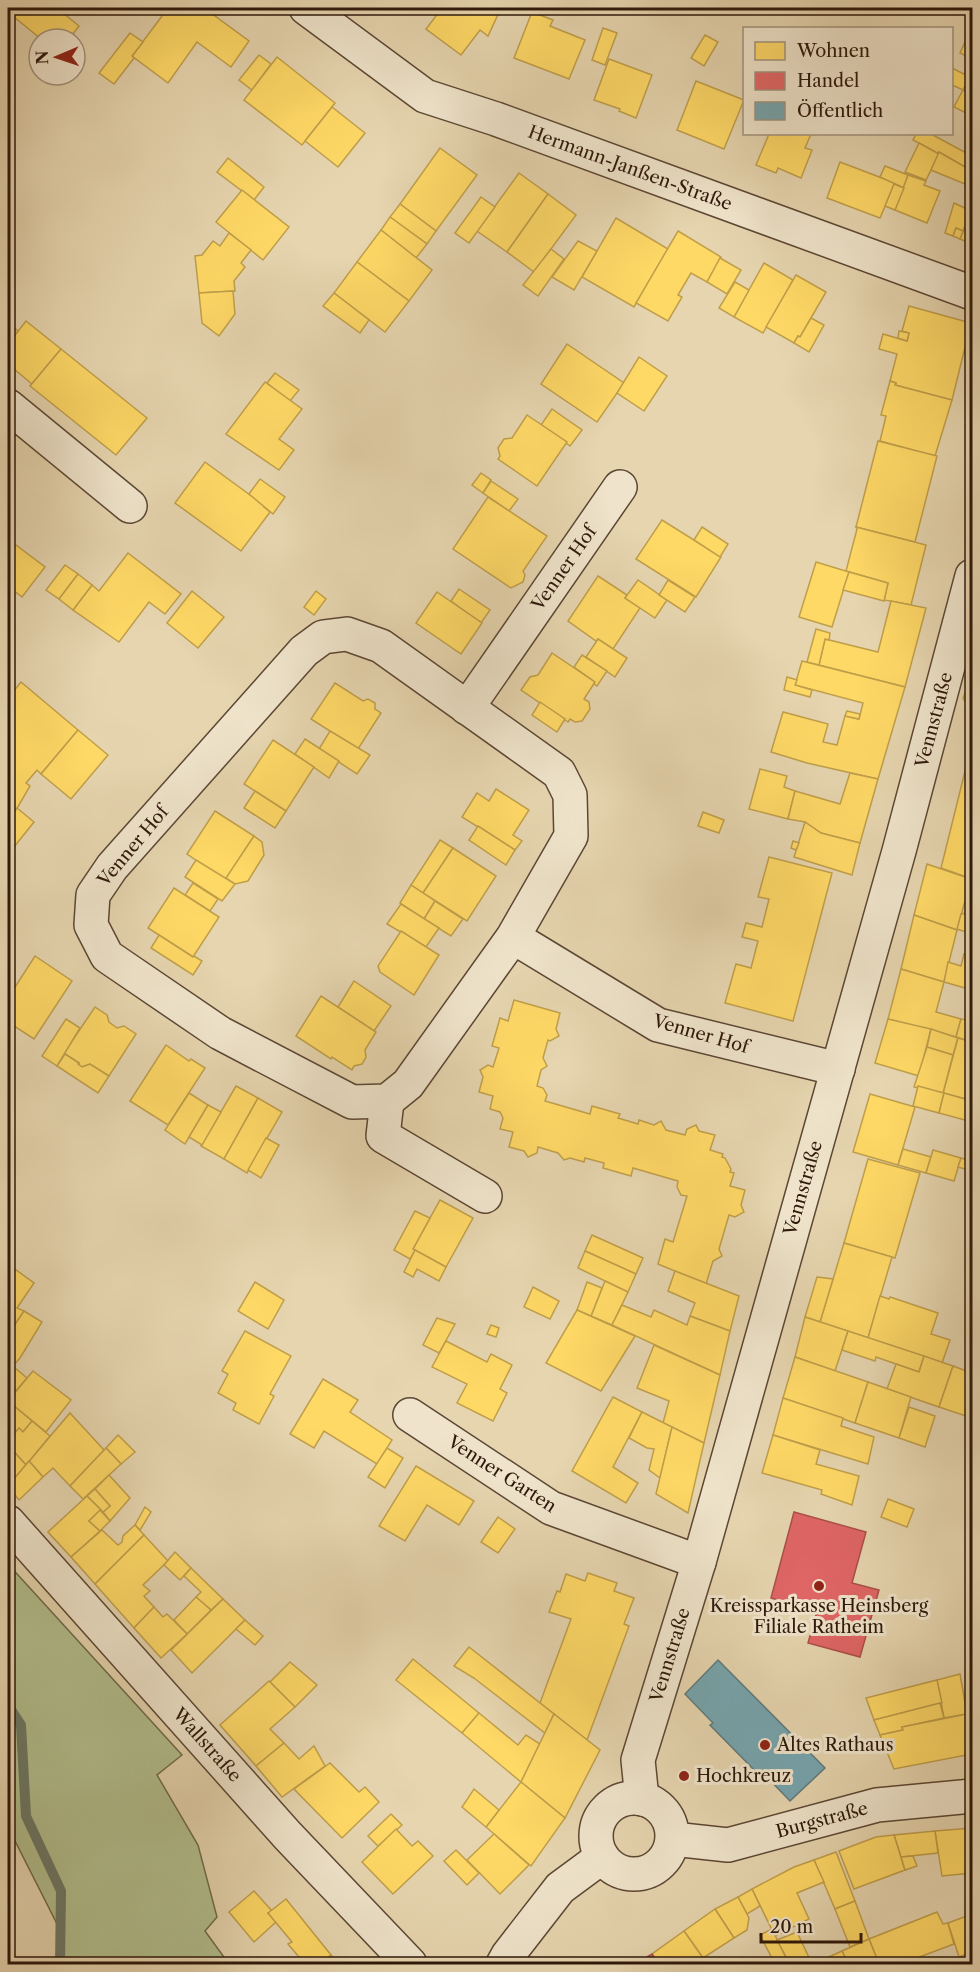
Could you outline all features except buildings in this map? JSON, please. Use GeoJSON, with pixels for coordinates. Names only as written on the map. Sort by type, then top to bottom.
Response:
{"type":"FeatureCollection","features":[{"type":"Feature","properties":{"kind":"street","name":"Hermann-Janßen-Straße"},"geometry":{"type":"LineString","coordinates":[[306,8],[425,96],[496,119],[972,293]]}},
{"type":"Feature","properties":{"kind":"street"},"geometry":{"type":"LineString","coordinates":[[8,406],[130,506]]}},
{"type":"Feature","properties":{"kind":"street","name":"Venner Hof"},"geometry":{"type":"LineString","coordinates":[[467,708],[620,487]]}},
{"type":"Feature","properties":{"kind":"street","name":"Vennstraße"},"geometry":{"type":"LineString","coordinates":[[642,1799],[638,1760],[699,1562],[768,1310],[899,851],[972,576]]}},
{"type":"Feature","properties":{"kind":"street","name":"Venner Hof"},"geometry":{"type":"LineString","coordinates":[[346,634],[381,646],[467,708],[560,773],[570,795],[571,836],[513,937],[408,1084],[387,1101],[352,1102],[220,1033],[107,956],[91,926],[93,895],[112,867],[304,651],[323,637],[346,634]]}},
{"type":"Feature","properties":{"kind":"street","name":"Venner Hof"},"geometry":{"type":"LineString","coordinates":[[513,937],[658,1025],[838,1069]]}},
{"type":"Feature","properties":{"kind":"street"},"geometry":{"type":"LineString","coordinates":[[387,1101],[383,1136],[485,1196]]}},
{"type":"Feature","properties":{"kind":"street","name":"Venner Garten"},"geometry":{"type":"LineString","coordinates":[[410,1415],[551,1508],[699,1562]]}},
{"type":"Feature","properties":{"kind":"street","name":"Wallstraße"},"geometry":{"type":"LineString","coordinates":[[8,1522],[280,1828],[410,1965]]}},
{"type":"Feature","properties":{"kind":"street","name":"Burgstraße"},"geometry":{"type":"LineString","coordinates":[[673,1839],[728,1845],[877,1805],[972,1796]]}},
{"type":"Feature","properties":{"kind":"street"},"geometry":{"type":"LineString","coordinates":[[627,1799],[642,1799],[661,1809],[668,1818],[673,1839],[670,1851],[655,1869],[644,1874],[632,1875],[610,1866],[602,1857],[597,1843],[597,1828],[603,1814],[613,1804],[627,1799]]}},
{"type":"Feature","properties":{"kind":"street"},"geometry":{"type":"LineString","coordinates":[[503,1965],[508,1955],[560,1888],[602,1857]]}},
{"type":"Feature","properties":{"kind":"green space"},"geometry":{"type":"Polygon","coordinates":[[[8,1564],[182,1755],[157,1775],[198,1845],[217,1917],[205,1931],[229,1964],[59,1964],[57,1924],[8,1827],[8,1564]]]}},
{"type":"Feature","properties":{"kind":"waterway"},"geometry":{"type":"LineString","coordinates":[[8,1705],[21,1725],[26,1816],[61,1891],[60,1964]]}},
{"type":"Feature","properties":{"kind":"place","name":"Kreissparkasse Heinsberg Filiale Ratheim"},"geometry":{"type":"Point","coordinates":[819,1586]}},
{"type":"Feature","properties":{"kind":"place","name":"Altes Rathaus"},"geometry":{"type":"Point","coordinates":[765,1745]}},
{"type":"Feature","properties":{"kind":"place","name":"Hochkreuz"},"geometry":{"type":"Point","coordinates":[684,1776]}}]}
